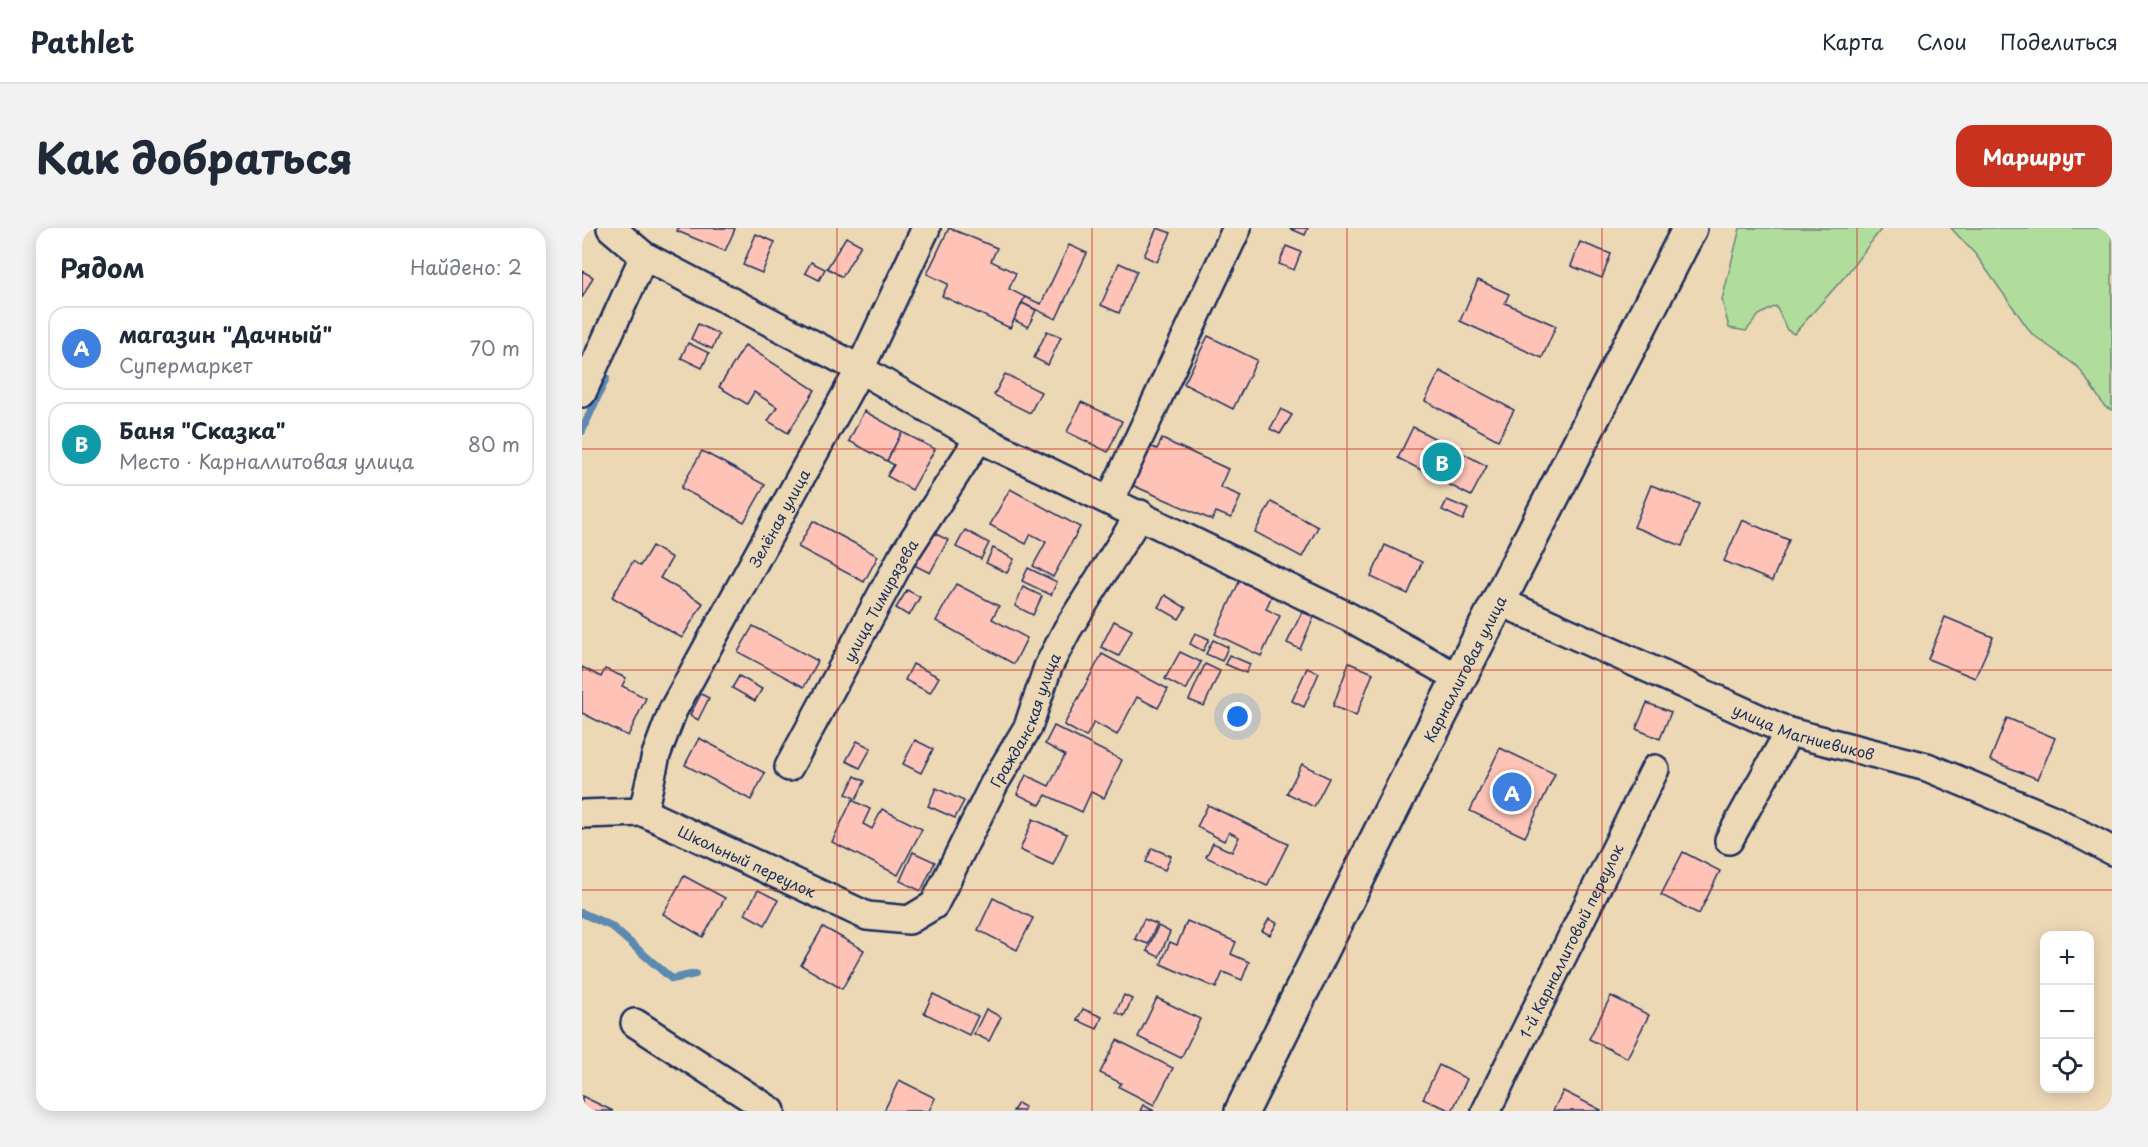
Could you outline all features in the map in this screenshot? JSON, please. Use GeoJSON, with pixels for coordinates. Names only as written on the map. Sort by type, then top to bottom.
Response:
{"type":"FeatureCollection","features":[{"type":"Feature","properties":{"kind":"street"},"geometry":{"type":"LineString","coordinates":[[611,228],[644,256],[860,369],[979,438],[1140,514],[1349,618],[1460,679]]}},
{"type":"Feature","properties":{"kind":"street","name":"Зелёная улица"},"geometry":{"type":"LineString","coordinates":[[643,812],[656,755],[673,710],[860,369],[926,228]]}},
{"type":"Feature","properties":{"kind":"street"},"geometry":{"type":"LineString","coordinates":[[1110,500],[1237,228]]}},
{"type":"Feature","properties":{"kind":"street","name":"Карналлитовая улица"},"geometry":{"type":"LineString","coordinates":[[1242,1111],[1395,803],[1690,228]]}},
{"type":"Feature","properties":{"kind":"street"},"geometry":{"type":"LineString","coordinates":[[582,393],[644,256]]}},
{"type":"Feature","properties":{"kind":"street","name":"улица Тимирязева"},"geometry":{"type":"LineString","coordinates":[[789,767],[901,559],[979,438]]}},
{"type":"Feature","properties":{"kind":"street","name":"Гражданская улица"},"geometry":{"type":"LineString","coordinates":[[909,920],[934,905],[995,782],[1028,727],[1052,658],[1140,514]]}},
{"type":"Feature","properties":{"kind":"street","name":"улица Магниевиков"},"geometry":{"type":"LineString","coordinates":[[1499,601],[1789,732],[1927,767],[2054,820],[2112,851]]}},
{"type":"Feature","properties":{"kind":"street"},"geometry":{"type":"LineString","coordinates":[[1729,840],[1789,732]]}},
{"type":"Feature","properties":{"kind":"street","name":"1-й Карналлитовый переулок"},"geometry":{"type":"LineString","coordinates":[[1486,1111],[1655,769]]}},
{"type":"Feature","properties":{"kind":"street","name":"Школьный переулок"},"geometry":{"type":"LineString","coordinates":[[582,814],[643,812],[867,916],[909,920]]}},
{"type":"Feature","properties":{"kind":"street"},"geometry":{"type":"LineString","coordinates":[[635,1023],[771,1111]]}},
{"type":"Feature","properties":{"kind":"green space"},"geometry":{"type":"Polygon","coordinates":[[[1740,228],[1882,228],[1846,275],[1794,334],[1787,330],[1776,306],[1759,315],[1746,331],[1729,328],[1722,300],[1740,228]]]}},
{"type":"Feature","properties":{"kind":"green space"},"geometry":{"type":"Polygon","coordinates":[[[1951,228],[2112,228],[2112,410],[2105,407],[2079,368],[2032,334],[1976,255],[1951,228]]]}},
{"type":"Feature","properties":{"kind":"building"},"geometry":{"type":"Polygon","coordinates":[[[678,228],[735,229],[725,251],[677,231],[678,228]]]}},
{"type":"Feature","properties":{"kind":"building"},"geometry":{"type":"Polygon","coordinates":[[[949,228],[997,248],[991,261],[1016,273],[1009,289],[1025,297],[1010,328],[942,296],[948,284],[927,274],[949,228]]]}},
{"type":"Feature","properties":{"kind":"building"},"geometry":{"type":"Polygon","coordinates":[[[1157,228],[1171,233],[1157,262],[1144,256],[1157,228]]]}},
{"type":"Feature","properties":{"kind":"building"},"geometry":{"type":"Polygon","coordinates":[[[1289,228],[1308,228],[1305,235],[1289,228]]]}},
{"type":"Feature","properties":{"kind":"building"},"geometry":{"type":"Polygon","coordinates":[[[756,234],[775,242],[762,273],[743,265],[756,234]]]}},
{"type":"Feature","properties":{"kind":"building"},"geometry":{"type":"Polygon","coordinates":[[[846,237],[861,245],[842,277],[827,268],[846,237]]]}},
{"type":"Feature","properties":{"kind":"building"},"geometry":{"type":"Polygon","coordinates":[[[1580,242],[1611,254],[1602,278],[1571,266],[1580,242]]]}},
{"type":"Feature","properties":{"kind":"building"},"geometry":{"type":"Polygon","coordinates":[[[1069,245],[1087,253],[1056,319],[1022,303],[1025,297],[1041,304],[1069,245]]]}},
{"type":"Feature","properties":{"kind":"building"},"geometry":{"type":"Polygon","coordinates":[[[1286,246],[1301,252],[1294,270],[1279,264],[1286,246]]]}},
{"type":"Feature","properties":{"kind":"building"},"geometry":{"type":"Polygon","coordinates":[[[811,262],[825,269],[819,280],[805,273],[811,262]]]}},
{"type":"Feature","properties":{"kind":"building"},"geometry":{"type":"Polygon","coordinates":[[[1119,263],[1137,271],[1119,313],[1101,305],[1119,263]]]}},
{"type":"Feature","properties":{"kind":"building"},"geometry":{"type":"Polygon","coordinates":[[[582,271],[593,277],[582,298],[582,271]]]}},
{"type":"Feature","properties":{"kind":"building"},"geometry":{"type":"Polygon","coordinates":[[[1478,280],[1509,294],[1505,303],[1556,326],[1542,358],[1460,321],[1478,280]]]}},
{"type":"Feature","properties":{"kind":"building"},"geometry":{"type":"Polygon","coordinates":[[[1022,303],[1036,310],[1028,327],[1014,320],[1022,303]]]}},
{"type":"Feature","properties":{"kind":"building"},"geometry":{"type":"Polygon","coordinates":[[[698,324],[719,334],[712,349],[691,339],[698,324]]]}},
{"type":"Feature","properties":{"kind":"building"},"geometry":{"type":"Polygon","coordinates":[[[1047,331],[1061,337],[1048,365],[1034,358],[1047,331]]]}},
{"type":"Feature","properties":{"kind":"building"},"geometry":{"type":"Polygon","coordinates":[[[1208,336],[1257,360],[1233,409],[1184,384],[1208,336]]]}},
{"type":"Feature","properties":{"kind":"building"},"geometry":{"type":"Polygon","coordinates":[[[688,343],[709,353],[702,368],[681,358],[688,343]]]}},
{"type":"Feature","properties":{"kind":"building"},"geometry":{"type":"Polygon","coordinates":[[[745,345],[815,390],[788,433],[768,421],[777,407],[754,392],[747,404],[719,387],[745,345]]]}},
{"type":"Feature","properties":{"kind":"building"},"geometry":{"type":"Polygon","coordinates":[[[1440,371],[1514,410],[1498,440],[1425,401],[1440,371]]]}},
{"type":"Feature","properties":{"kind":"building"},"geometry":{"type":"Polygon","coordinates":[[[1005,374],[1041,392],[1030,413],[994,395],[1005,374]]]}},
{"type":"Feature","properties":{"kind":"building"},"geometry":{"type":"Polygon","coordinates":[[[1081,402],[1122,421],[1108,452],[1067,432],[1081,402]]]}},
{"type":"Feature","properties":{"kind":"building"},"geometry":{"type":"Polygon","coordinates":[[[1281,409],[1292,415],[1280,434],[1270,429],[1281,409]]]}},
{"type":"Feature","properties":{"kind":"building"},"geometry":{"type":"Polygon","coordinates":[[[864,411],[902,432],[887,461],[849,441],[864,411]]]}},
{"type":"Feature","properties":{"kind":"building"},"geometry":{"type":"Polygon","coordinates":[[[1413,427],[1487,466],[1471,496],[1398,458],[1413,427]]]}},
{"type":"Feature","properties":{"kind":"building"},"geometry":{"type":"Polygon","coordinates":[[[902,432],[935,449],[912,490],[887,476],[894,465],[887,461],[902,432]]]}},
{"type":"Feature","properties":{"kind":"building"},"geometry":{"type":"Polygon","coordinates":[[[1162,439],[1228,469],[1220,487],[1241,496],[1231,518],[1216,512],[1212,520],[1132,485],[1149,446],[1157,449],[1162,439]]]}},
{"type":"Feature","properties":{"kind":"building"},"geometry":{"type":"Polygon","coordinates":[[[702,451],[765,485],[744,522],[681,488],[702,451]]]}},
{"type":"Feature","properties":{"kind":"building"},"geometry":{"type":"Polygon","coordinates":[[[1651,485],[1699,504],[1682,546],[1634,527],[1651,485]]]}},
{"type":"Feature","properties":{"kind":"building"},"geometry":{"type":"Polygon","coordinates":[[[1010,489],[1080,527],[1053,577],[1033,566],[1046,542],[1031,534],[1026,544],[990,525],[1010,489]]]}},
{"type":"Feature","properties":{"kind":"building"},"geometry":{"type":"Polygon","coordinates":[[[1447,500],[1468,509],[1463,520],[1442,510],[1447,500]]]}},
{"type":"Feature","properties":{"kind":"building"},"geometry":{"type":"Polygon","coordinates":[[[1271,502],[1318,527],[1302,557],[1255,532],[1271,502]]]}},
{"type":"Feature","properties":{"kind":"building"},"geometry":{"type":"Polygon","coordinates":[[[1742,520],[1789,540],[1772,581],[1724,561],[1742,520]]]}},
{"type":"Feature","properties":{"kind":"building"},"geometry":{"type":"Polygon","coordinates":[[[813,521],[878,556],[864,582],[798,547],[813,521]]]}},
{"type":"Feature","properties":{"kind":"building"},"geometry":{"type":"Polygon","coordinates":[[[928,530],[948,540],[930,573],[910,563],[928,530]]]}},
{"type":"Feature","properties":{"kind":"building"},"geometry":{"type":"Polygon","coordinates":[[[965,530],[989,543],[981,559],[956,547],[965,530]]]}},
{"type":"Feature","properties":{"kind":"building"},"geometry":{"type":"Polygon","coordinates":[[[1385,545],[1422,562],[1408,594],[1371,577],[1385,545]]]}},
{"type":"Feature","properties":{"kind":"building"},"geometry":{"type":"Polygon","coordinates":[[[652,546],[672,558],[660,578],[703,603],[682,638],[612,597],[633,561],[640,566],[652,546]]]}},
{"type":"Feature","properties":{"kind":"building"},"geometry":{"type":"Polygon","coordinates":[[[993,548],[1014,559],[1007,573],[986,563],[993,548]]]}},
{"type":"Feature","properties":{"kind":"building"},"geometry":{"type":"Polygon","coordinates":[[[1028,568],[1057,582],[1051,595],[1022,581],[1028,568]]]}},
{"type":"Feature","properties":{"kind":"building"},"geometry":{"type":"Polygon","coordinates":[[[1240,580],[1272,595],[1266,609],[1280,616],[1261,656],[1215,634],[1240,580]]]}},
{"type":"Feature","properties":{"kind":"building"},"geometry":{"type":"Polygon","coordinates":[[[956,584],[999,606],[992,619],[1027,638],[1014,664],[936,621],[956,584]]]}},
{"type":"Feature","properties":{"kind":"building"},"geometry":{"type":"Polygon","coordinates":[[[1023,587],[1042,596],[1033,615],[1015,606],[1023,587]]]}},
{"type":"Feature","properties":{"kind":"building"},"geometry":{"type":"Polygon","coordinates":[[[907,590],[920,597],[909,616],[896,608],[907,590]]]}},
{"type":"Feature","properties":{"kind":"building"},"geometry":{"type":"Polygon","coordinates":[[[1165,595],[1186,608],[1179,619],[1158,607],[1165,595]]]}},
{"type":"Feature","properties":{"kind":"building"},"geometry":{"type":"Polygon","coordinates":[[[1302,612],[1314,617],[1300,649],[1287,643],[1302,612]]]}},
{"type":"Feature","properties":{"kind":"building"},"geometry":{"type":"Polygon","coordinates":[[[1945,617],[1993,637],[1975,678],[1928,659],[1945,617]]]}},
{"type":"Feature","properties":{"kind":"building"},"geometry":{"type":"Polygon","coordinates":[[[1114,621],[1132,630],[1119,656],[1101,647],[1114,621]]]}},
{"type":"Feature","properties":{"kind":"building"},"geometry":{"type":"Polygon","coordinates":[[[753,626],[818,661],[804,687],[738,652],[753,626]]]}},
{"type":"Feature","properties":{"kind":"building"},"geometry":{"type":"Polygon","coordinates":[[[1195,633],[1209,639],[1203,651],[1190,644],[1195,633]]]}},
{"type":"Feature","properties":{"kind":"building"},"geometry":{"type":"Polygon","coordinates":[[[1213,640],[1228,647],[1222,661],[1206,654],[1213,640]]]}},
{"type":"Feature","properties":{"kind":"building"},"geometry":{"type":"Polygon","coordinates":[[[1180,652],[1201,662],[1186,690],[1165,679],[1180,652]]]}},
{"type":"Feature","properties":{"kind":"building"},"geometry":{"type":"Polygon","coordinates":[[[1102,654],[1168,689],[1158,708],[1137,697],[1117,735],[1094,722],[1086,737],[1064,725],[1102,654]]]}},
{"type":"Feature","properties":{"kind":"building"},"geometry":{"type":"Polygon","coordinates":[[[1229,655],[1250,664],[1246,673],[1225,664],[1229,655]]]}},
{"type":"Feature","properties":{"kind":"building"},"geometry":{"type":"Polygon","coordinates":[[[1349,663],[1373,673],[1356,716],[1333,706],[1349,663]]]}},
{"type":"Feature","properties":{"kind":"building"},"geometry":{"type":"Polygon","coordinates":[[[913,664],[939,677],[930,693],[905,680],[913,664]]]}},
{"type":"Feature","properties":{"kind":"building"},"geometry":{"type":"Polygon","coordinates":[[[1205,664],[1220,671],[1204,706],[1189,700],[1205,664]]]}},
{"type":"Feature","properties":{"kind":"building"},"geometry":{"type":"Polygon","coordinates":[[[582,667],[601,677],[605,669],[626,678],[622,686],[646,698],[628,736],[582,713],[582,667]]]}},
{"type":"Feature","properties":{"kind":"building"},"geometry":{"type":"Polygon","coordinates":[[[1307,668],[1319,673],[1304,707],[1292,701],[1307,668]]]}},
{"type":"Feature","properties":{"kind":"building"},"geometry":{"type":"Polygon","coordinates":[[[739,676],[762,689],[755,701],[732,688],[739,676]]]}},
{"type":"Feature","properties":{"kind":"building"},"geometry":{"type":"Polygon","coordinates":[[[701,694],[709,698],[698,720],[690,715],[701,694]]]}},
{"type":"Feature","properties":{"kind":"building"},"geometry":{"type":"Polygon","coordinates":[[[1647,703],[1671,712],[1660,739],[1636,729],[1647,703]]]}},
{"type":"Feature","properties":{"kind":"building"},"geometry":{"type":"Polygon","coordinates":[[[2007,718],[2055,738],[2038,779],[1990,760],[2007,718]]]}},
{"type":"Feature","properties":{"kind":"building"},"geometry":{"type":"Polygon","coordinates":[[[1054,726],[1122,760],[1104,798],[1091,792],[1082,812],[1046,795],[1040,805],[1017,794],[1026,775],[1049,786],[1065,755],[1045,744],[1054,726]]]}},
{"type":"Feature","properties":{"kind":"building"},"geometry":{"type":"Polygon","coordinates":[[[699,738],[765,773],[751,800],[685,765],[699,738]]]}},
{"type":"Feature","properties":{"kind":"building"},"geometry":{"type":"Polygon","coordinates":[[[915,740],[933,749],[921,773],[903,764],[915,740]]]}},
{"type":"Feature","properties":{"kind":"building"},"geometry":{"type":"Polygon","coordinates":[[[857,741],[871,748],[860,768],[846,761],[857,741]]]}},
{"type":"Feature","properties":{"kind":"building"},"geometry":{"type":"Polygon","coordinates":[[[1500,748],[1555,774],[1525,837],[1470,811],[1500,748]]]}},
{"type":"Feature","properties":{"kind":"building"},"geometry":{"type":"Polygon","coordinates":[[[1302,764],[1329,778],[1314,807],[1287,793],[1302,764]]]}},
{"type":"Feature","properties":{"kind":"building"},"geometry":{"type":"Polygon","coordinates":[[[855,776],[865,781],[856,799],[846,794],[855,776]]]}},
{"type":"Feature","properties":{"kind":"building"},"geometry":{"type":"Polygon","coordinates":[[[936,788],[964,801],[955,818],[928,806],[936,788]]]}},
{"type":"Feature","properties":{"kind":"building"},"geometry":{"type":"Polygon","coordinates":[[[852,800],[870,809],[863,824],[872,829],[882,809],[922,829],[898,875],[832,842],[852,800]]]}},
{"type":"Feature","properties":{"kind":"building"},"geometry":{"type":"Polygon","coordinates":[[[1208,805],[1288,844],[1267,886],[1206,857],[1213,843],[1232,852],[1239,837],[1229,832],[1224,841],[1197,827],[1208,805]]]}},
{"type":"Feature","properties":{"kind":"building"},"geometry":{"type":"Polygon","coordinates":[[[1033,819],[1067,834],[1053,865],[1020,850],[1033,819]]]}},
{"type":"Feature","properties":{"kind":"building"},"geometry":{"type":"Polygon","coordinates":[[[1152,848],[1171,856],[1165,870],[1146,862],[1152,848]]]}},
{"type":"Feature","properties":{"kind":"building"},"geometry":{"type":"Polygon","coordinates":[[[913,852],[935,862],[921,891],[900,881],[913,852]]]}},
{"type":"Feature","properties":{"kind":"building"},"geometry":{"type":"Polygon","coordinates":[[[1683,852],[1720,871],[1699,914],[1661,895],[1683,852]]]}},
{"type":"Feature","properties":{"kind":"building"},"geometry":{"type":"Polygon","coordinates":[[[684,876],[725,898],[703,937],[663,914],[684,876]]]}},
{"type":"Feature","properties":{"kind":"building"},"geometry":{"type":"Polygon","coordinates":[[[758,890],[778,900],[765,925],[745,914],[758,890]]]}},
{"type":"Feature","properties":{"kind":"building"},"geometry":{"type":"Polygon","coordinates":[[[993,898],[1033,918],[1017,950],[978,930],[993,898]]]}},
{"type":"Feature","properties":{"kind":"building"},"geometry":{"type":"Polygon","coordinates":[[[1144,919],[1157,924],[1148,944],[1135,939],[1144,919]]]}},
{"type":"Feature","properties":{"kind":"building"},"geometry":{"type":"Polygon","coordinates":[[[1269,919],[1277,923],[1270,935],[1262,931],[1269,919]]]}},
{"type":"Feature","properties":{"kind":"building"},"geometry":{"type":"Polygon","coordinates":[[[1187,921],[1236,942],[1231,954],[1249,962],[1242,980],[1223,972],[1216,988],[1161,964],[1170,942],[1177,945],[1187,921]]]}},
{"type":"Feature","properties":{"kind":"building"},"geometry":{"type":"Polygon","coordinates":[[[1158,926],[1170,932],[1159,957],[1147,951],[1158,926]]]}},
{"type":"Feature","properties":{"kind":"building"},"geometry":{"type":"Polygon","coordinates":[[[823,927],[864,950],[842,989],[801,965],[823,927]]]}},
{"type":"Feature","properties":{"kind":"building"},"geometry":{"type":"Polygon","coordinates":[[[933,994],[978,1016],[969,1035],[924,1013],[933,994]]]}},
{"type":"Feature","properties":{"kind":"building"},"geometry":{"type":"Polygon","coordinates":[[[1124,995],[1132,999],[1124,1016],[1116,1012],[1124,995]]]}},
{"type":"Feature","properties":{"kind":"building"},"geometry":{"type":"Polygon","coordinates":[[[1611,996],[1649,1015],[1627,1058],[1589,1039],[1611,996]]]}},
{"type":"Feature","properties":{"kind":"building"},"geometry":{"type":"Polygon","coordinates":[[[1157,998],[1200,1019],[1181,1058],[1138,1037],[1157,998]]]}},
{"type":"Feature","properties":{"kind":"building"},"geometry":{"type":"Polygon","coordinates":[[[986,1009],[1001,1017],[989,1041],[974,1034],[986,1009]]]}},
{"type":"Feature","properties":{"kind":"building"},"geometry":{"type":"Polygon","coordinates":[[[1083,1009],[1102,1017],[1097,1029],[1077,1020],[1083,1009]]]}},
{"type":"Feature","properties":{"kind":"building"},"geometry":{"type":"Polygon","coordinates":[[[1117,1040],[1173,1068],[1154,1105],[1119,1087],[1121,1083],[1100,1073],[1117,1040]]]}},
{"type":"Feature","properties":{"kind":"building"},"geometry":{"type":"Polygon","coordinates":[[[1439,1065],[1467,1079],[1452,1111],[1423,1099],[1439,1065]]]}},
{"type":"Feature","properties":{"kind":"building"},"geometry":{"type":"Polygon","coordinates":[[[899,1080],[935,1098],[929,1111],[884,1111],[899,1080]]]}},
{"type":"Feature","properties":{"kind":"building"},"geometry":{"type":"Polygon","coordinates":[[[1563,1091],[1601,1110],[1601,1111],[1553,1111],[1563,1091]]]}},
{"type":"Feature","properties":{"kind":"building"},"geometry":{"type":"Polygon","coordinates":[[[582,1096],[613,1111],[582,1111],[582,1096]]]}},
{"type":"Feature","properties":{"kind":"building"},"geometry":{"type":"Polygon","coordinates":[[[1018,1103],[1025,1107],[1023,1111],[1013,1111],[1018,1103]]]}},
{"type":"Feature","properties":{"kind":"building"},"geometry":{"type":"Polygon","coordinates":[[[1143,1105],[1154,1111],[1140,1111],[1143,1105]]]}},
{"type":"Feature","properties":{"kind":"waterway"},"geometry":{"type":"LineString","coordinates":[[582,431],[606,378]]}},
{"type":"Feature","properties":{"kind":"waterway"},"geometry":{"type":"LineString","coordinates":[[582,913],[611,926],[672,979],[695,974]]}},
{"type":"Feature","properties":{"kind":"place","name":"Баня \"Сказка\""},"geometry":{"type":"Point","coordinates":[1442,462]}},
{"type":"Feature","properties":{"kind":"place","name":"магазин \"Дачный\""},"geometry":{"type":"Point","coordinates":[1512,792]}}]}
